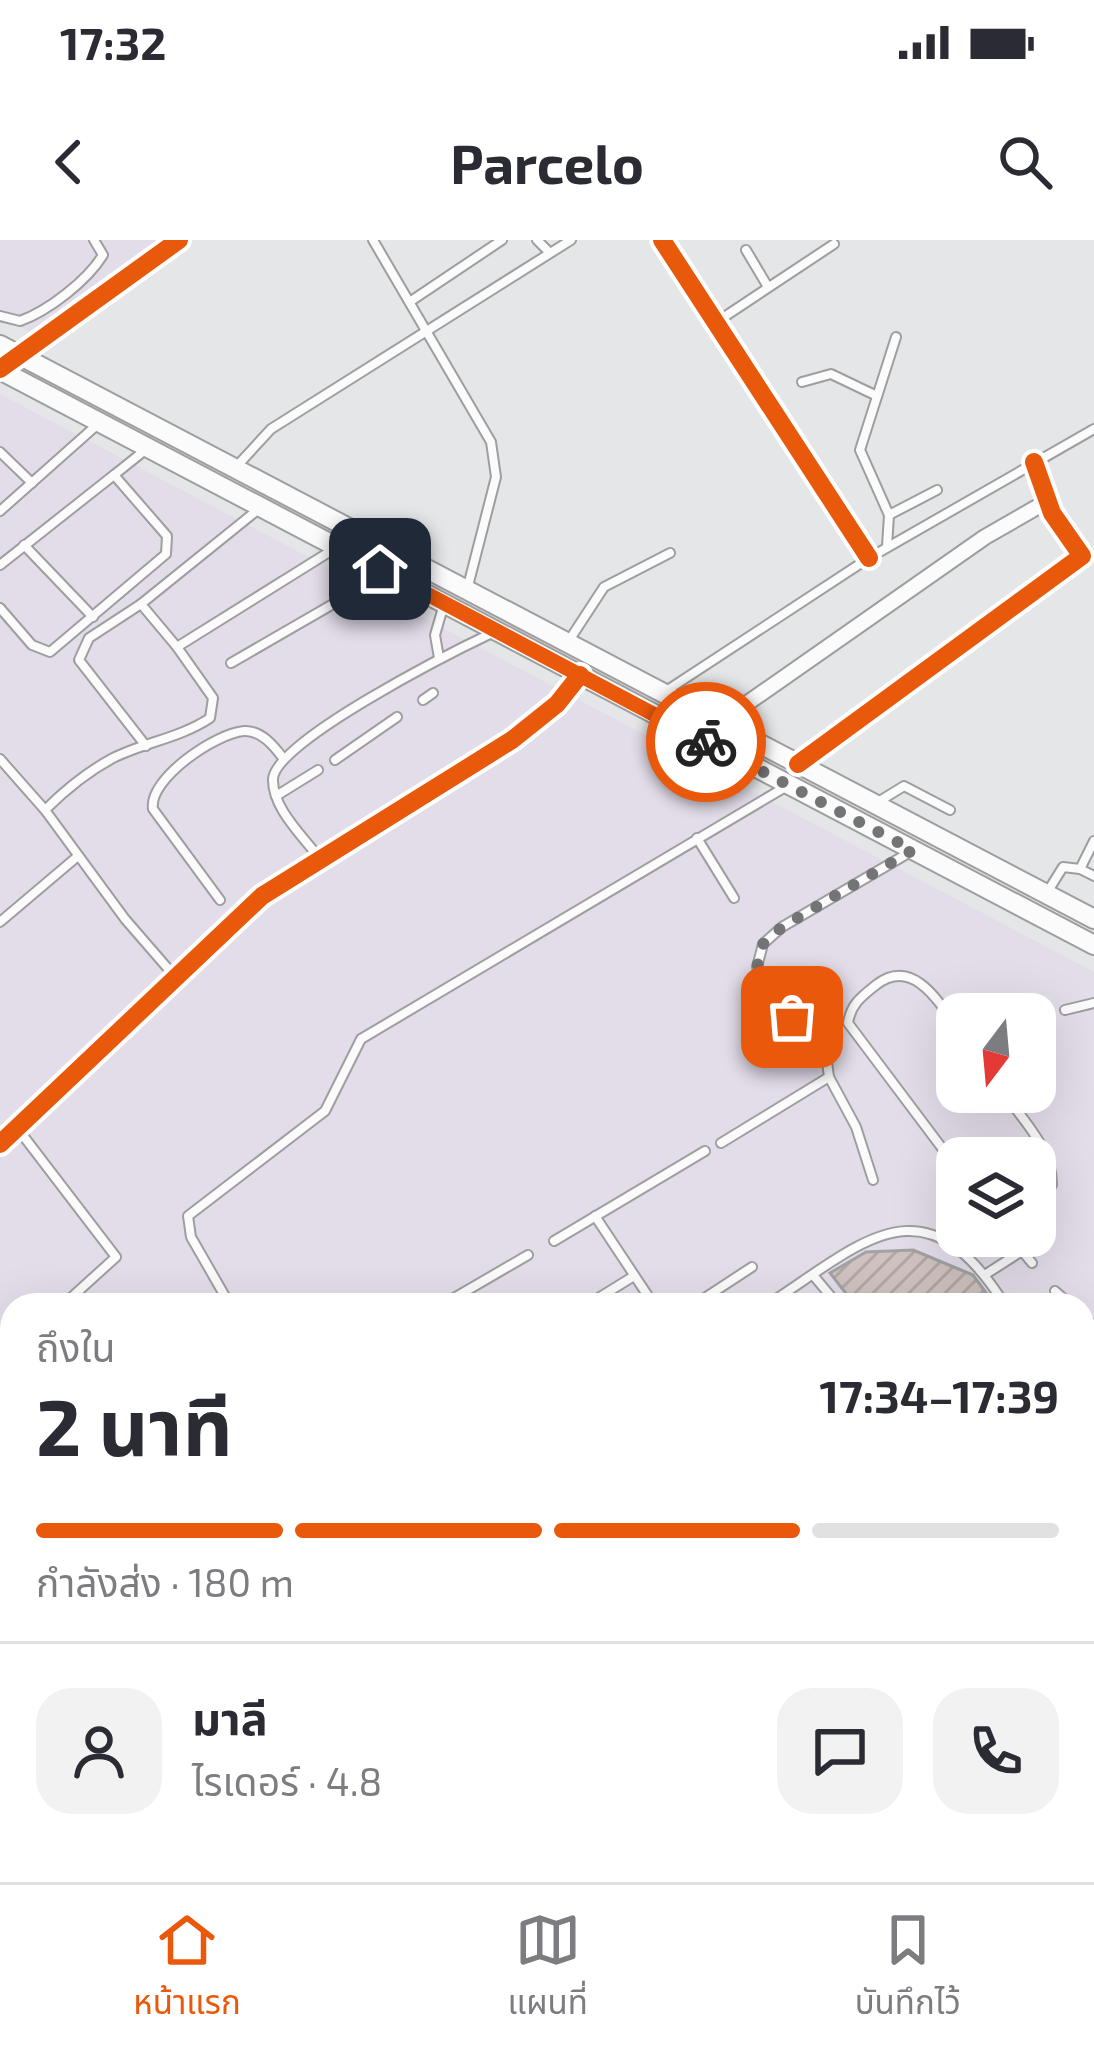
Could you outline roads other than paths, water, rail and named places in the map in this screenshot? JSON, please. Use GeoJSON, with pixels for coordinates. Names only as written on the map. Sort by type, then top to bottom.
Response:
{"type":"FeatureCollection","features":[{"type":"Feature","properties":{"kind":"main road"},"geometry":{"type":"LineString","coordinates":[[0,345],[1094,919]]}},
{"type":"Feature","properties":{"kind":"main road"},"geometry":{"type":"LineString","coordinates":[[0,370],[1094,944]]}},
{"type":"Feature","properties":{"kind":"main road"},"geometry":{"type":"LineString","coordinates":[[383,571],[389,551]]}},
{"type":"Feature","properties":{"kind":"main road"},"geometry":{"type":"LineString","coordinates":[[580,675],[590,656]]}},
{"type":"Feature","properties":{"kind":"street"},"geometry":{"type":"LineString","coordinates":[[0,370],[179,240]]}},
{"type":"Feature","properties":{"kind":"street"},"geometry":{"type":"LineString","coordinates":[[662,240],[869,558]]}},
{"type":"Feature","properties":{"kind":"street"},"geometry":{"type":"LineString","coordinates":[[798,764],[1088,553],[1046,502],[1034,462]]}},
{"type":"Feature","properties":{"kind":"street"},"geometry":{"type":"LineString","coordinates":[[719,723],[985,537],[1046,502]]}},
{"type":"Feature","properties":{"kind":"street"},"geometry":{"type":"LineString","coordinates":[[0,1144],[262,896],[512,740],[557,704],[580,675]]}},
{"type":"Feature","properties":{"kind":"lane"},"geometry":{"type":"LineString","coordinates":[[0,316],[20,321],[33,316],[69,289],[103,255],[94,240]]}},
{"type":"Feature","properties":{"kind":"lane"},"geometry":{"type":"LineString","coordinates":[[373,240],[491,442],[496,477],[467,591]]}},
{"type":"Feature","properties":{"kind":"lane"},"geometry":{"type":"LineString","coordinates":[[411,301],[502,240]]}},
{"type":"Feature","properties":{"kind":"lane"},"geometry":{"type":"LineString","coordinates":[[537,240],[550,253]]}},
{"type":"Feature","properties":{"kind":"lane"},"geometry":{"type":"LineString","coordinates":[[235,469],[271,429],[572,240]]}},
{"type":"Feature","properties":{"kind":"lane"},"geometry":{"type":"LineString","coordinates":[[714,324],[834,244]]}},
{"type":"Feature","properties":{"kind":"lane"},"geometry":{"type":"LineString","coordinates":[[746,250],[768,287]]}},
{"type":"Feature","properties":{"kind":"lane"},"geometry":{"type":"LineString","coordinates":[[886,548],[889,515],[860,451],[896,337]]}},
{"type":"Feature","properties":{"kind":"lane"},"geometry":{"type":"LineString","coordinates":[[802,382],[831,374],[877,396]]}},
{"type":"Feature","properties":{"kind":"lane"},"geometry":{"type":"LineString","coordinates":[[0,511],[100,423]]}},
{"type":"Feature","properties":{"kind":"lane"},"geometry":{"type":"LineString","coordinates":[[662,693],[869,558],[1094,429]]}},
{"type":"Feature","properties":{"kind":"lane"},"geometry":{"type":"LineString","coordinates":[[0,565],[147,447]]}},
{"type":"Feature","properties":{"kind":"lane"},"geometry":{"type":"LineString","coordinates":[[0,452],[32,483]]}},
{"type":"Feature","properties":{"kind":"lane"},"geometry":{"type":"LineString","coordinates":[[0,608],[42,651],[60,646],[169,545],[167,536],[115,475]]}},
{"type":"Feature","properties":{"kind":"lane"},"geometry":{"type":"LineString","coordinates":[[889,515],[937,490]]}},
{"type":"Feature","properties":{"kind":"lane"},"geometry":{"type":"LineString","coordinates":[[146,747],[79,660],[89,638],[141,604],[261,507]]}},
{"type":"Feature","properties":{"kind":"lane"},"geometry":{"type":"LineString","coordinates":[[24,545],[93,617]]}},
{"type":"Feature","properties":{"kind":"lane"},"geometry":{"type":"LineString","coordinates":[[176,646],[338,547]]}},
{"type":"Feature","properties":{"kind":"lane"},"geometry":{"type":"LineString","coordinates":[[567,644],[604,587],[670,553]]}},
{"type":"Feature","properties":{"kind":"lane"},"geometry":{"type":"LineString","coordinates":[[231,663],[383,571]]}},
{"type":"Feature","properties":{"kind":"lane"},"geometry":{"type":"LineString","coordinates":[[45,810],[75,781],[187,733],[214,709],[213,698],[141,604]]}},
{"type":"Feature","properties":{"kind":"lane"},"geometry":{"type":"LineString","coordinates":[[439,658],[436,619],[444,604]]}},
{"type":"Feature","properties":{"kind":"lane"},"geometry":{"type":"LineString","coordinates":[[320,858],[276,796],[275,769],[283,758],[439,658],[495,631]]}},
{"type":"Feature","properties":{"kind":"lane"},"geometry":{"type":"LineString","coordinates":[[423,700],[433,693]]}},
{"type":"Feature","properties":{"kind":"lane"},"geometry":{"type":"LineString","coordinates":[[334,760],[397,717]]}},
{"type":"Feature","properties":{"kind":"lane"},"geometry":{"type":"LineString","coordinates":[[220,900],[153,808],[157,785],[243,730],[259,734],[283,758]]}},
{"type":"Feature","properties":{"kind":"lane"},"geometry":{"type":"LineString","coordinates":[[0,759],[177,979]]}},
{"type":"Feature","properties":{"kind":"lane"},"geometry":{"type":"LineString","coordinates":[[276,796],[318,770]]}},
{"type":"Feature","properties":{"kind":"lane"},"geometry":{"type":"LineString","coordinates":[[223,1293],[191,1238],[188,1216],[325,1111],[362,1040],[788,785]]}},
{"type":"Feature","properties":{"kind":"lane"},"geometry":{"type":"LineString","coordinates":[[875,804],[904,786],[950,810]]}},
{"type":"Feature","properties":{"kind":"lane"},"geometry":{"type":"LineString","coordinates":[[697,838],[734,898]]}},
{"type":"Feature","properties":{"kind":"lane"},"geometry":{"type":"LineString","coordinates":[[1080,869],[1094,841]]}},
{"type":"Feature","properties":{"kind":"lane"},"geometry":{"type":"LineString","coordinates":[[873,1180],[856,1126],[829,1077],[827,1062],[766,983],[758,956],[782,927],[913,850]]}},
{"type":"Feature","properties":{"kind":"lane"},"geometry":{"type":"LineString","coordinates":[[0,922],[78,856]]}},
{"type":"Feature","properties":{"kind":"lane"},"geometry":{"type":"LineString","coordinates":[[1046,894],[1064,867],[1094,876]]}},
{"type":"Feature","properties":{"kind":"lane"},"geometry":{"type":"LineString","coordinates":[[936,998],[903,975],[887,976],[858,999],[848,1023],[936,1140]]}},
{"type":"Feature","properties":{"kind":"lane"},"geometry":{"type":"LineString","coordinates":[[1065,1010],[1094,1003]]}},
{"type":"Feature","properties":{"kind":"lane"},"geometry":{"type":"LineString","coordinates":[[721,1143],[829,1077]]}},
{"type":"Feature","properties":{"kind":"lane"},"geometry":{"type":"LineString","coordinates":[[17,1128],[116,1257],[76,1293]]}},
{"type":"Feature","properties":{"kind":"lane"},"geometry":{"type":"LineString","coordinates":[[554,1241],[705,1151]]}},
{"type":"Feature","properties":{"kind":"lane"},"geometry":{"type":"LineString","coordinates":[[595,1216],[646,1293]]}},
{"type":"Feature","properties":{"kind":"lane"},"geometry":{"type":"LineString","coordinates":[[786,1293],[872,1237],[913,1228],[932,1231],[986,1274],[998,1293]]}},
{"type":"Feature","properties":{"kind":"lane"},"geometry":{"type":"LineString","coordinates":[[463,1293],[528,1255]]}},
{"type":"Feature","properties":{"kind":"lane"},"geometry":{"type":"LineString","coordinates":[[986,1274],[1014,1257]]}},
{"type":"Feature","properties":{"kind":"lane"},"geometry":{"type":"LineString","coordinates":[[1027,1257],[1032,1263]]}},
{"type":"Feature","properties":{"kind":"lane"},"geometry":{"type":"LineString","coordinates":[[713,1293],[752,1268]]}},
{"type":"Feature","properties":{"kind":"lane"},"geometry":{"type":"LineString","coordinates":[[814,1275],[828,1293]]}},
{"type":"Feature","properties":{"kind":"lane"},"geometry":{"type":"LineString","coordinates":[[606,1293],[634,1276]]}}]}
